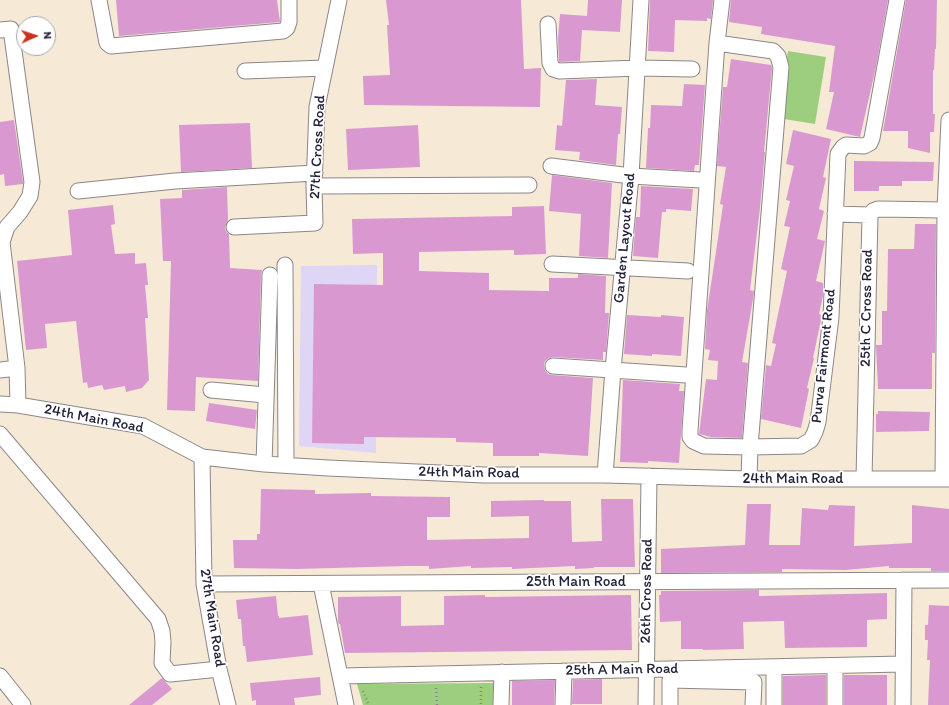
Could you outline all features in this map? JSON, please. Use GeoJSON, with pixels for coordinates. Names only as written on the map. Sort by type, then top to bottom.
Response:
{"type":"FeatureCollection","features":[{"type":"Feature","properties":{"kind":"street"},"geometry":{"type":"LineString","coordinates":[[99,0],[107,43],[111,46],[283,32],[287,28],[289,22],[289,0]]}},
{"type":"Feature","properties":{"kind":"street","name":"27th Cross Road"},"geometry":{"type":"LineString","coordinates":[[234,227],[315,223],[314,179],[317,107],[339,0]]}},
{"type":"Feature","properties":{"kind":"street","name":"Garden Layout Road"},"geometry":{"type":"LineString","coordinates":[[605,475],[631,176],[642,0]]}},
{"type":"Feature","properties":{"kind":"street","name":"Purva Fairmont Road"},"geometry":{"type":"LineString","coordinates":[[722,0],[717,43],[690,437],[693,441],[704,446],[750,447],[801,446],[811,440],[815,432],[818,422],[831,317],[839,151],[846,145],[864,146],[870,143],[872,138],[897,0]]}},
{"type":"Feature","properties":{"kind":"street"},"geometry":{"type":"LineString","coordinates":[[548,24],[550,63],[553,69],[559,71],[638,68],[692,69]]}},
{"type":"Feature","properties":{"kind":"street"},"geometry":{"type":"LineString","coordinates":[[0,30],[10,29],[32,182],[30,196],[20,212],[7,227],[2,242],[16,368],[18,405]]}},
{"type":"Feature","properties":{"kind":"street"},"geometry":{"type":"LineString","coordinates":[[717,43],[773,52],[778,56],[781,67],[750,447],[749,479]]}},
{"type":"Feature","properties":{"kind":"street"},"geometry":{"type":"LineString","coordinates":[[245,72],[326,68]]}},
{"type":"Feature","properties":{"kind":"street"},"geometry":{"type":"LineString","coordinates":[[946,479],[945,210],[949,120]]}},
{"type":"Feature","properties":{"kind":"street"},"geometry":{"type":"LineString","coordinates":[[551,166],[631,176],[700,180]]}},
{"type":"Feature","properties":{"kind":"street"},"geometry":{"type":"LineString","coordinates":[[78,191],[175,181],[314,179],[529,186]]}},
{"type":"Feature","properties":{"kind":"street"},"geometry":{"type":"LineString","coordinates":[[835,214],[870,215],[873,211],[878,209],[945,210]]}},
{"type":"Feature","properties":{"kind":"street","name":"25th C Cross Road"},"geometry":{"type":"LineString","coordinates":[[864,479],[870,215]]}},
{"type":"Feature","properties":{"kind":"street"},"geometry":{"type":"LineString","coordinates":[[552,264],[688,272]]}},
{"type":"Feature","properties":{"kind":"street"},"geometry":{"type":"LineString","coordinates":[[285,265],[286,465]]}},
{"type":"Feature","properties":{"kind":"street"},"geometry":{"type":"LineString","coordinates":[[264,464],[270,275]]}},
{"type":"Feature","properties":{"kind":"street"},"geometry":{"type":"LineString","coordinates":[[553,366],[686,375]]}},
{"type":"Feature","properties":{"kind":"street"},"geometry":{"type":"LineString","coordinates":[[0,370],[16,368]]}},
{"type":"Feature","properties":{"kind":"street"},"geometry":{"type":"LineString","coordinates":[[211,390],[265,395]]}},
{"type":"Feature","properties":{"kind":"street","name":"24th Main Road"},"geometry":{"type":"LineString","coordinates":[[0,404],[18,405],[143,426],[202,458],[264,464],[484,474],[605,475],[749,479],[946,479]]}},
{"type":"Feature","properties":{"kind":"street"},"geometry":{"type":"LineString","coordinates":[[0,434],[158,619],[162,631],[163,642],[162,663],[170,674],[219,669]]}},
{"type":"Feature","properties":{"kind":"street","name":"27th Main Road"},"geometry":{"type":"LineString","coordinates":[[202,458],[204,584],[219,669],[228,705]]}},
{"type":"Feature","properties":{"kind":"street","name":"26th Cross Road"},"geometry":{"type":"LineString","coordinates":[[646,705],[649,476]]}},
{"type":"Feature","properties":{"kind":"street"},"geometry":{"type":"LineString","coordinates":[[903,705],[904,580]]}},
{"type":"Feature","properties":{"kind":"street","name":"25th Main Road"},"geometry":{"type":"LineString","coordinates":[[204,584],[949,580]]}},
{"type":"Feature","properties":{"kind":"street"},"geometry":{"type":"LineString","coordinates":[[321,584],[346,705]]}},
{"type":"Feature","properties":{"kind":"street","name":"25th A Main Road"},"geometry":{"type":"LineString","coordinates":[[341,676],[903,664]]}},
{"type":"Feature","properties":{"kind":"street"},"geometry":{"type":"LineString","coordinates":[[835,666],[835,705]]}},
{"type":"Feature","properties":{"kind":"street"},"geometry":{"type":"LineString","coordinates":[[774,667],[774,705]]}},
{"type":"Feature","properties":{"kind":"street"},"geometry":{"type":"LineString","coordinates":[[564,671],[564,705]]}},
{"type":"Feature","properties":{"kind":"street"},"geometry":{"type":"LineString","coordinates":[[501,705],[502,672]]}},
{"type":"Feature","properties":{"kind":"street"},"geometry":{"type":"LineString","coordinates":[[0,676],[23,705]]}},
{"type":"Feature","properties":{"kind":"street"},"geometry":{"type":"LineString","coordinates":[[670,705],[670,680],[754,682],[753,705]]}},
{"type":"Feature","properties":{"kind":"shaded area"},"geometry":{"type":"Polygon","coordinates":[[[377,265],[376,453],[299,446],[301,266],[377,265]]]}},
{"type":"Feature","properties":{"kind":"green space"},"geometry":{"type":"Polygon","coordinates":[[[788,51],[826,57],[815,124],[778,118],[788,51]]]}},
{"type":"Feature","properties":{"kind":"green space"},"geometry":{"type":"Polygon","coordinates":[[[495,683],[494,705],[363,705],[357,684],[495,683]]]}},
{"type":"Feature","properties":{"kind":"building"},"geometry":{"type":"Polygon","coordinates":[[[116,0],[277,0],[280,22],[119,36],[116,0]]]}},
{"type":"Feature","properties":{"kind":"building"},"geometry":{"type":"Polygon","coordinates":[[[386,0],[521,0],[524,69],[541,68],[540,107],[364,105],[363,76],[390,75],[387,25],[389,25],[386,0]]]}},
{"type":"Feature","properties":{"kind":"building"},"geometry":{"type":"Polygon","coordinates":[[[588,0],[622,0],[620,32],[582,30],[580,61],[559,62],[558,38],[560,14],[587,16],[588,0]]]}},
{"type":"Feature","properties":{"kind":"building"},"geometry":{"type":"Polygon","coordinates":[[[650,0],[713,0],[711,19],[707,18],[707,21],[675,20],[674,52],[648,51],[650,0]]]}},
{"type":"Feature","properties":{"kind":"building"},"geometry":{"type":"Polygon","coordinates":[[[731,0],[888,0],[876,67],[860,137],[826,129],[834,92],[829,92],[835,46],[761,34],[762,27],[729,22],[731,0]]]}},
{"type":"Feature","properties":{"kind":"building"},"geometry":{"type":"Polygon","coordinates":[[[906,0],[937,0],[936,49],[933,70],[933,114],[935,114],[934,132],[930,132],[930,153],[908,148],[908,131],[883,131],[906,0]]]}},
{"type":"Feature","properties":{"kind":"building"},"geometry":{"type":"Polygon","coordinates":[[[731,59],[771,65],[772,68],[760,208],[750,290],[754,291],[742,362],[748,363],[742,438],[711,437],[699,434],[706,379],[717,380],[718,361],[708,360],[710,350],[705,349],[707,311],[723,205],[720,204],[726,167],[717,166],[723,87],[727,87],[731,59]]]}},
{"type":"Feature","properties":{"kind":"building"},"geometry":{"type":"Polygon","coordinates":[[[597,79],[595,105],[622,107],[620,134],[618,134],[616,165],[579,160],[580,152],[555,150],[557,125],[562,126],[566,80],[597,79]]]}},
{"type":"Feature","properties":{"kind":"building"},"geometry":{"type":"Polygon","coordinates":[[[684,84],[705,85],[699,165],[695,165],[694,171],[646,168],[651,105],[682,106],[684,84]]]}},
{"type":"Feature","properties":{"kind":"building"},"geometry":{"type":"Polygon","coordinates":[[[14,120],[23,184],[5,186],[4,174],[0,175],[0,122],[14,120]]]}},
{"type":"Feature","properties":{"kind":"building"},"geometry":{"type":"Polygon","coordinates":[[[250,123],[252,168],[181,172],[179,125],[250,123]]]}},
{"type":"Feature","properties":{"kind":"building"},"geometry":{"type":"Polygon","coordinates":[[[418,125],[420,167],[348,170],[346,129],[418,125]]]}},
{"type":"Feature","properties":{"kind":"building"},"geometry":{"type":"Polygon","coordinates":[[[793,130],[831,139],[823,177],[826,178],[819,209],[824,211],[817,239],[825,241],[816,281],[823,283],[823,296],[819,314],[822,315],[807,388],[809,389],[801,428],[761,419],[766,365],[771,366],[776,344],[772,343],[787,271],[781,269],[790,227],[784,226],[790,201],[786,200],[794,166],[786,164],[793,130]]]}},
{"type":"Feature","properties":{"kind":"building"},"geometry":{"type":"Polygon","coordinates":[[[854,161],[934,162],[933,181],[902,181],[902,186],[879,186],[879,191],[854,191],[854,161]]]}},
{"type":"Feature","properties":{"kind":"building"},"geometry":{"type":"Polygon","coordinates":[[[552,175],[612,183],[608,258],[579,256],[581,214],[549,211],[552,175]]]}},
{"type":"Feature","properties":{"kind":"building"},"geometry":{"type":"Polygon","coordinates":[[[641,186],[693,189],[691,211],[666,209],[666,212],[662,212],[658,258],[633,256],[636,217],[640,217],[641,186]]]}},
{"type":"Feature","properties":{"kind":"building"},"geometry":{"type":"Polygon","coordinates":[[[227,187],[228,220],[225,227],[226,232],[229,234],[230,268],[262,270],[258,381],[196,377],[195,411],[167,410],[171,261],[163,261],[160,199],[182,198],[182,190],[227,187]]]}},
{"type":"Feature","properties":{"kind":"building"},"geometry":{"type":"Polygon","coordinates":[[[113,205],[115,224],[111,225],[115,254],[135,253],[135,264],[146,263],[148,285],[145,285],[148,318],[145,318],[149,380],[142,388],[126,392],[125,386],[104,390],[102,385],[88,388],[87,382],[83,383],[76,321],[45,324],[47,348],[26,350],[17,261],[72,255],[68,210],[113,205]]]}},
{"type":"Feature","properties":{"kind":"building"},"geometry":{"type":"Polygon","coordinates":[[[544,206],[546,254],[514,255],[514,250],[419,252],[419,271],[489,273],[489,290],[549,291],[549,278],[578,278],[578,274],[606,276],[605,313],[609,313],[606,352],[603,352],[603,360],[553,357],[545,361],[544,365],[548,374],[593,378],[588,456],[539,453],[539,456],[493,456],[493,443],[456,442],[456,438],[364,437],[364,444],[312,443],[314,284],[383,285],[383,253],[353,254],[352,219],[512,216],[512,207],[544,206]]]}},
{"type":"Feature","properties":{"kind":"building"},"geometry":{"type":"Polygon","coordinates":[[[915,224],[936,224],[935,353],[932,353],[932,389],[878,389],[876,345],[882,345],[882,311],[887,311],[888,249],[914,249],[915,224]]]}},
{"type":"Feature","properties":{"kind":"building"},"geometry":{"type":"Polygon","coordinates":[[[627,315],[684,317],[681,356],[624,354],[627,315]]]}},
{"type":"Feature","properties":{"kind":"building"},"geometry":{"type":"Polygon","coordinates":[[[623,380],[680,384],[679,391],[684,391],[679,463],[648,461],[648,463],[620,462],[623,380]]]}},
{"type":"Feature","properties":{"kind":"building"},"geometry":{"type":"Polygon","coordinates":[[[209,403],[257,410],[255,429],[206,421],[209,403]]]}},
{"type":"Feature","properties":{"kind":"building"},"geometry":{"type":"Polygon","coordinates":[[[878,411],[930,412],[929,431],[876,432],[876,414],[878,414],[878,411]]]}},
{"type":"Feature","properties":{"kind":"building"},"geometry":{"type":"Polygon","coordinates":[[[261,489],[315,490],[315,494],[371,493],[371,496],[450,497],[450,517],[427,517],[427,540],[529,538],[529,516],[491,517],[491,501],[544,500],[571,501],[572,542],[602,541],[601,499],[633,499],[635,567],[594,567],[575,569],[575,566],[512,569],[512,567],[471,568],[471,566],[429,569],[429,566],[297,569],[234,568],[233,540],[257,540],[257,534],[260,534],[261,489]]]}},
{"type":"Feature","properties":{"kind":"building"},"geometry":{"type":"Polygon","coordinates":[[[747,504],[771,504],[769,545],[800,545],[802,508],[828,510],[829,505],[855,506],[854,546],[912,543],[912,505],[949,509],[949,571],[931,571],[931,568],[889,568],[889,566],[846,570],[782,569],[782,572],[661,573],[661,549],[745,545],[747,504]]]}},
{"type":"Feature","properties":{"kind":"building"},"geometry":{"type":"Polygon","coordinates":[[[759,590],[759,596],[887,593],[887,619],[867,620],[867,647],[785,648],[784,621],[743,622],[744,649],[703,650],[681,649],[681,621],[660,622],[659,595],[661,595],[661,591],[759,590]]]}},
{"type":"Feature","properties":{"kind":"building"},"geometry":{"type":"Polygon","coordinates":[[[485,595],[485,597],[631,595],[632,650],[345,653],[340,624],[338,622],[338,597],[401,596],[401,626],[444,625],[444,596],[485,595]]]}},
{"type":"Feature","properties":{"kind":"building"},"geometry":{"type":"Polygon","coordinates":[[[276,596],[279,618],[308,615],[313,655],[247,662],[245,646],[243,646],[241,619],[238,619],[236,600],[276,596]]]}},
{"type":"Feature","properties":{"kind":"building"},"geometry":{"type":"Polygon","coordinates":[[[929,605],[949,606],[949,705],[928,705],[930,660],[927,660],[928,640],[925,640],[925,625],[928,625],[929,605]]]}},
{"type":"Feature","properties":{"kind":"building"},"geometry":{"type":"Polygon","coordinates":[[[826,675],[826,705],[783,705],[783,676],[826,675]]]}},
{"type":"Feature","properties":{"kind":"building"},"geometry":{"type":"Polygon","coordinates":[[[844,675],[887,675],[887,705],[844,705],[844,675]]]}},
{"type":"Feature","properties":{"kind":"building"},"geometry":{"type":"Polygon","coordinates":[[[320,677],[321,695],[294,698],[295,705],[256,705],[256,700],[252,701],[250,683],[320,677]]]}},
{"type":"Feature","properties":{"kind":"building"},"geometry":{"type":"Polygon","coordinates":[[[162,678],[172,689],[152,705],[129,705],[162,678]]]}},
{"type":"Feature","properties":{"kind":"building"},"geometry":{"type":"Polygon","coordinates":[[[602,679],[602,704],[572,704],[573,680],[602,679]]]}},
{"type":"Feature","properties":{"kind":"building"},"geometry":{"type":"Polygon","coordinates":[[[555,680],[554,705],[512,705],[512,681],[555,680]]]}}]}
